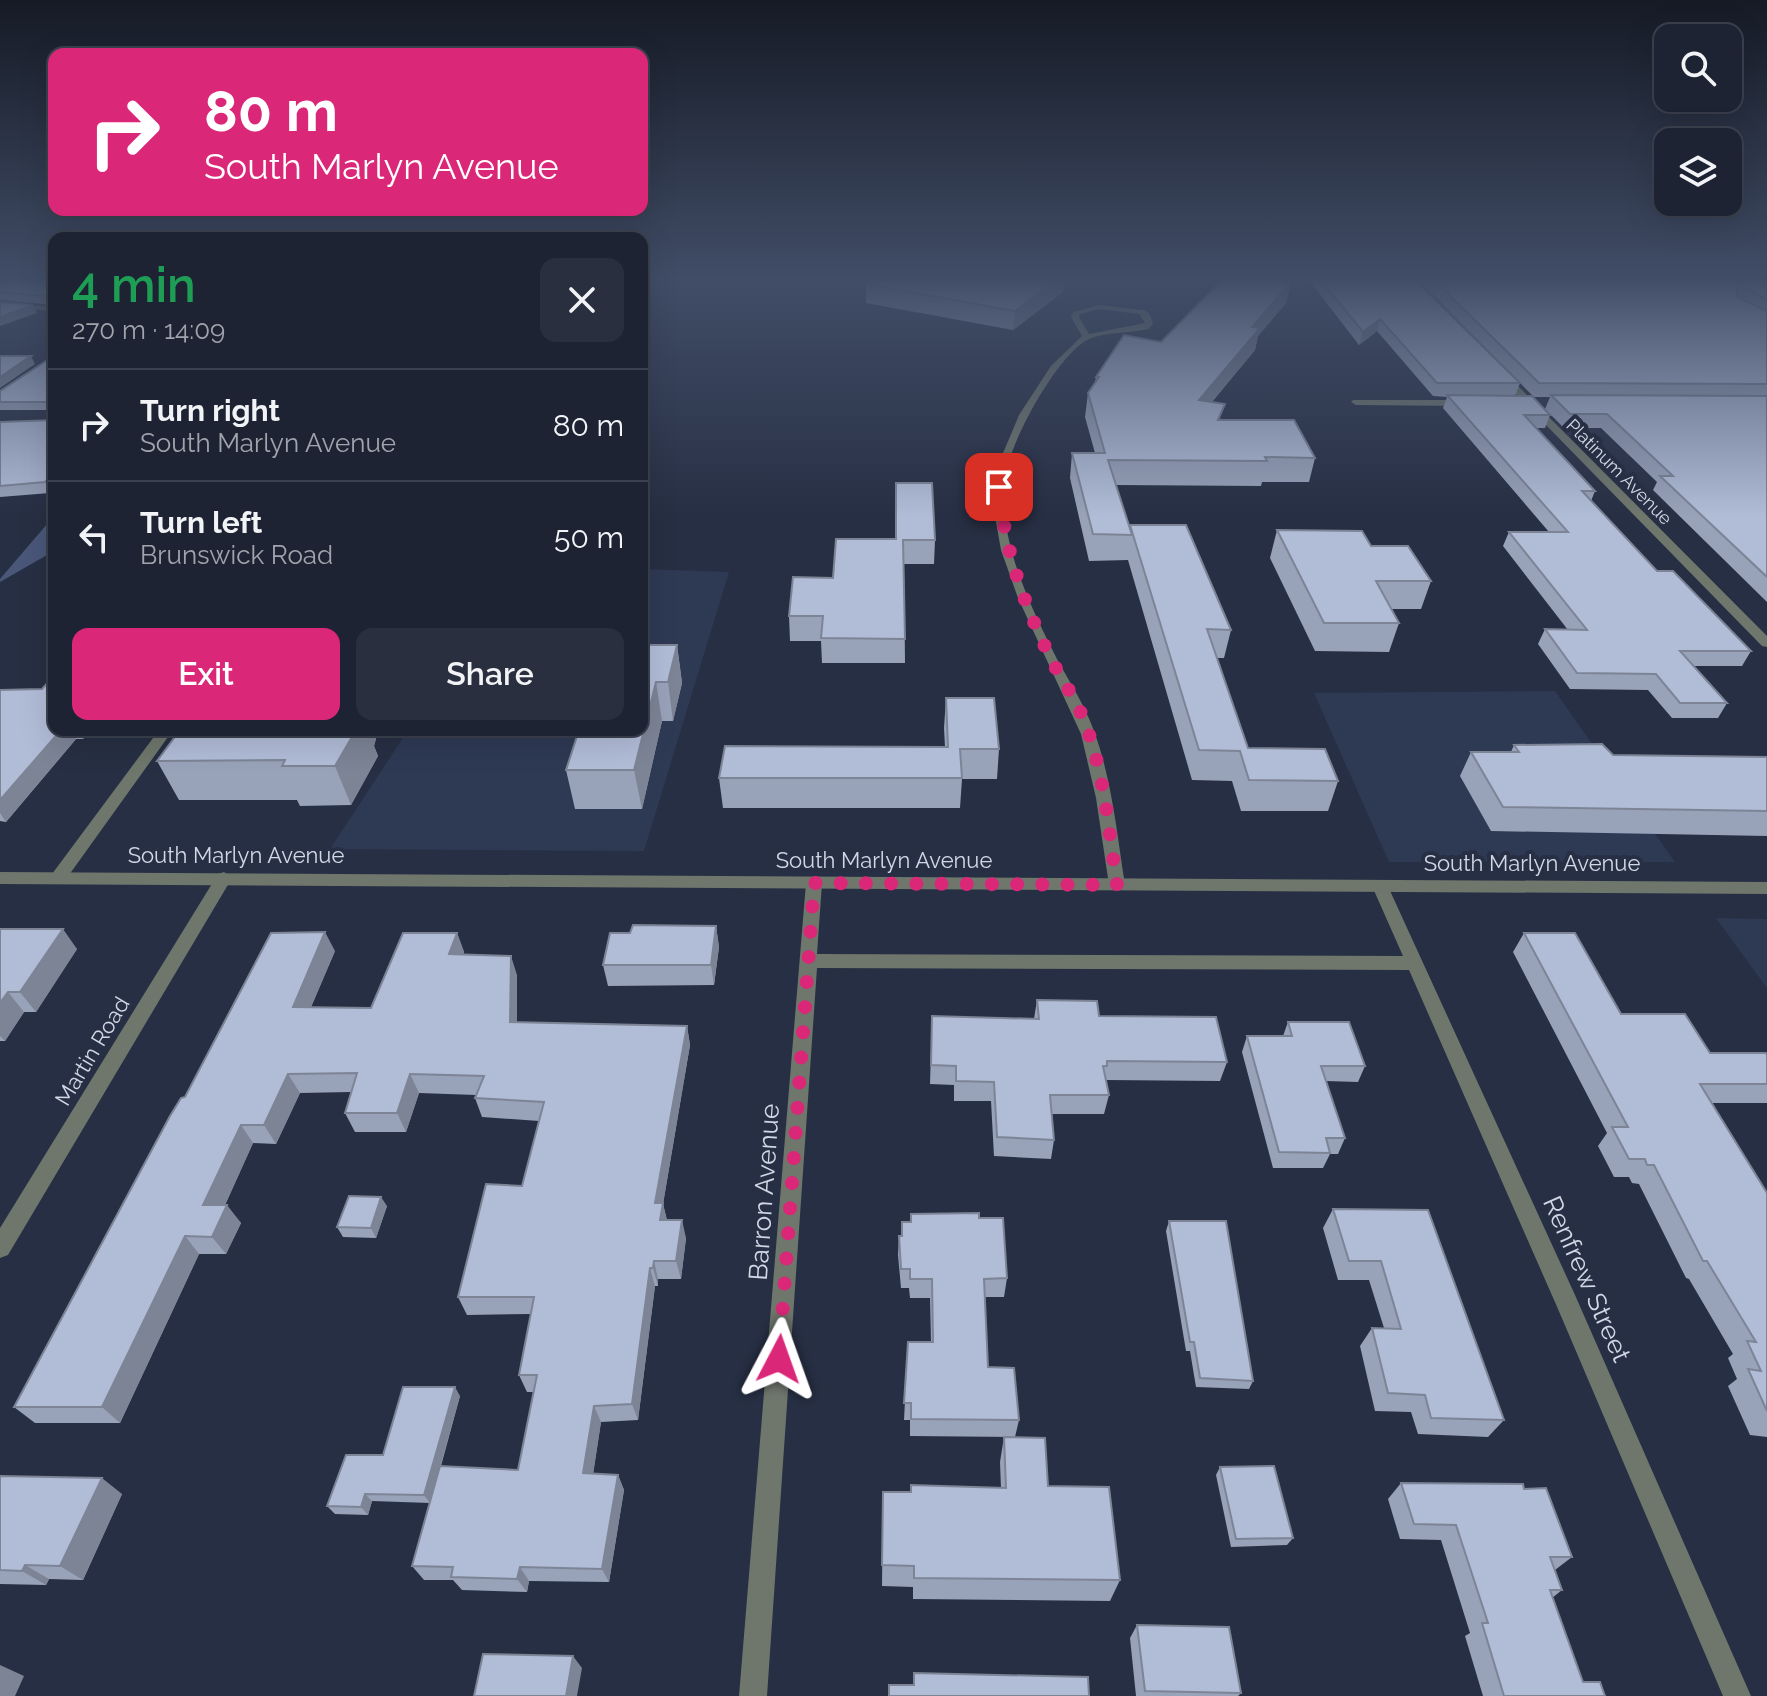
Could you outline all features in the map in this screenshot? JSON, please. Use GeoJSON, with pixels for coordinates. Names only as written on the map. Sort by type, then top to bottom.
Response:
{"type":"FeatureCollection","features":[{"type":"Feature","properties":{"kind":"street"},"geometry":{"type":"LineString","coordinates":[[1063,359],[1032,401],[1014,433],[999,487],[1008,548],[1021,593],[1051,659],[1079,710],[1091,743],[1101,778],[1117,885]]}},
{"type":"Feature","properties":{"kind":"street","name":"Platinum Avenue"},"geometry":{"type":"LineString","coordinates":[[1488,361],[1767,643]]}},
{"type":"Feature","properties":{"kind":"street"},"geometry":{"type":"LineString","coordinates":[[1356,402],[1482,403]]}},
{"type":"Feature","properties":{"kind":"street"},"geometry":{"type":"LineString","coordinates":[[1513,403],[1545,403]]}},
{"type":"Feature","properties":{"kind":"street"},"geometry":{"type":"LineString","coordinates":[[58,878],[162,736]]}},
{"type":"Feature","properties":{"kind":"street","name":"South Marlyn Avenue"},"geometry":{"type":"LineString","coordinates":[[0,878],[1767,888]]}},
{"type":"Feature","properties":{"kind":"street","name":"Martin Road"},"geometry":{"type":"LineString","coordinates":[[0,1248],[224,878]]}},
{"type":"Feature","properties":{"kind":"street","name":"Barron Avenue"},"geometry":{"type":"LineString","coordinates":[[753,1696],[814,883]]}},
{"type":"Feature","properties":{"kind":"street","name":"Renfrew Street"},"geometry":{"type":"LineString","coordinates":[[1380,886],[1737,1696]]}},
{"type":"Feature","properties":{"kind":"street"},"geometry":{"type":"LineString","coordinates":[[810,961],[1412,963]]}},
{"type":"Feature","properties":{"kind":"shaded area"},"geometry":{"type":"Polygon","coordinates":[[[48,523],[48,554],[0,582],[48,523]]]}},
{"type":"Feature","properties":{"kind":"shaded area"},"geometry":{"type":"Polygon","coordinates":[[[648,569],[729,572],[644,851],[330,849],[404,736],[648,736],[648,569]]]}},
{"type":"Feature","properties":{"kind":"shaded area"},"geometry":{"type":"Polygon","coordinates":[[[1555,691],[1675,862],[1389,862],[1314,693],[1555,691]]]}},
{"type":"Feature","properties":{"kind":"shaded area"},"geometry":{"type":"Polygon","coordinates":[[[1716,918],[1767,919],[1767,988],[1716,918]]]}},
{"type":"Feature","properties":{"kind":"building"},"geometry":{"type":"Polygon","coordinates":[[[0,359],[26,359],[0,377],[0,359]]]}},
{"type":"Feature","properties":{"kind":"building"},"geometry":{"type":"Polygon","coordinates":[[[1108,359],[1234,359],[1199,400],[1225,404],[1218,420],[1294,420],[1315,458],[1265,457],[1267,461],[1108,460],[1132,535],[1093,534],[1072,453],[1105,453],[1088,393],[1099,377],[1096,377],[1108,359]]]}},
{"type":"Feature","properties":{"kind":"building"},"geometry":{"type":"Polygon","coordinates":[[[1416,359],[1496,359],[1520,383],[1437,383],[1416,359]]]}},
{"type":"Feature","properties":{"kind":"building"},"geometry":{"type":"Polygon","coordinates":[[[1515,359],[1767,359],[1767,384],[1539,383],[1515,359]]]}},
{"type":"Feature","properties":{"kind":"building"},"geometry":{"type":"Polygon","coordinates":[[[48,360],[48,402],[0,402],[0,391],[48,360]]]}},
{"type":"Feature","properties":{"kind":"building"},"geometry":{"type":"Polygon","coordinates":[[[1447,395],[1532,396],[1550,415],[1524,415],[1595,491],[1582,491],[1657,571],[1673,571],[1751,651],[1680,651],[1727,703],[1680,703],[1656,674],[1577,673],[1545,629],[1587,630],[1509,532],[1568,532],[1447,395]]]}},
{"type":"Feature","properties":{"kind":"building"},"geometry":{"type":"Polygon","coordinates":[[[1551,395],[1767,396],[1767,577],[1660,476],[1673,476],[1607,414],[1570,414],[1551,395]]]}},
{"type":"Feature","properties":{"kind":"building"},"geometry":{"type":"Polygon","coordinates":[[[48,420],[48,478],[45,482],[0,486],[0,422],[48,420]]]}},
{"type":"Feature","properties":{"kind":"building"},"geometry":{"type":"Polygon","coordinates":[[[896,483],[932,483],[935,540],[903,540],[905,639],[821,638],[823,616],[789,616],[793,577],[833,578],[836,539],[896,539],[896,483]]]}},
{"type":"Feature","properties":{"kind":"building"},"geometry":{"type":"Polygon","coordinates":[[[1130,525],[1186,525],[1231,630],[1207,629],[1248,748],[1325,749],[1338,781],[1249,780],[1240,751],[1199,750],[1130,525]]]}},
{"type":"Feature","properties":{"kind":"building"},"geometry":{"type":"Polygon","coordinates":[[[1277,530],[1362,531],[1371,546],[1408,546],[1431,581],[1376,581],[1399,623],[1324,623],[1277,530]]]}},
{"type":"Feature","properties":{"kind":"building"},"geometry":{"type":"Polygon","coordinates":[[[648,645],[677,645],[668,682],[656,682],[648,714],[648,645]]]}},
{"type":"Feature","properties":{"kind":"building"},"geometry":{"type":"Polygon","coordinates":[[[48,682],[48,736],[56,736],[0,800],[0,690],[42,689],[48,682]]]}},
{"type":"Feature","properties":{"kind":"building"},"geometry":{"type":"Polygon","coordinates":[[[946,698],[994,698],[999,749],[960,749],[962,778],[719,778],[725,746],[948,747],[946,698]]]}},
{"type":"Feature","properties":{"kind":"building"},"geometry":{"type":"Polygon","coordinates":[[[176,736],[352,736],[335,766],[282,766],[285,760],[157,761],[176,736]]]}},
{"type":"Feature","properties":{"kind":"building"},"geometry":{"type":"Polygon","coordinates":[[[577,736],[642,736],[634,770],[566,770],[577,736]]]}},
{"type":"Feature","properties":{"kind":"building"},"geometry":{"type":"Polygon","coordinates":[[[1602,744],[1613,755],[1767,757],[1767,811],[1503,807],[1471,752],[1519,752],[1514,745],[1602,744]]]}},
{"type":"Feature","properties":{"kind":"building"},"geometry":{"type":"Polygon","coordinates":[[[633,925],[716,926],[711,965],[603,965],[610,933],[630,933],[633,925]]]}},
{"type":"Feature","properties":{"kind":"building"},"geometry":{"type":"Polygon","coordinates":[[[0,929],[63,929],[20,992],[8,992],[0,1003],[0,929]]]}},
{"type":"Feature","properties":{"kind":"building"},"geometry":{"type":"Polygon","coordinates":[[[325,932],[293,1007],[371,1008],[403,933],[457,933],[449,954],[511,956],[510,1022],[687,1026],[655,1203],[663,1203],[660,1220],[682,1220],[676,1261],[654,1261],[653,1268],[650,1268],[632,1404],[594,1406],[583,1473],[618,1475],[602,1569],[520,1567],[517,1579],[451,1577],[453,1567],[412,1566],[440,1466],[518,1470],[537,1375],[519,1375],[534,1297],[458,1297],[486,1184],[522,1186],[544,1102],[475,1098],[484,1076],[410,1074],[397,1113],[345,1113],[357,1073],[288,1074],[264,1125],[241,1125],[203,1205],[227,1205],[212,1237],[185,1236],[102,1407],[14,1407],[170,1116],[181,1098],[185,1097],[271,933],[325,932]]]}},
{"type":"Feature","properties":{"kind":"building"},"geometry":{"type":"Polygon","coordinates":[[[1524,933],[1575,933],[1621,1014],[1685,1014],[1710,1053],[1766,1053],[1767,1084],[1700,1084],[1767,1193],[1767,1411],[1748,1369],[1761,1371],[1747,1341],[1756,1342],[1707,1261],[1703,1261],[1654,1165],[1647,1165],[1645,1159],[1629,1159],[1612,1127],[1628,1127],[1524,933]]]}},
{"type":"Feature","properties":{"kind":"building"},"geometry":{"type":"Polygon","coordinates":[[[1037,1000],[1097,1001],[1099,1016],[1216,1017],[1227,1062],[1107,1061],[1107,1066],[1103,1066],[1109,1095],[1050,1095],[1054,1140],[997,1137],[994,1082],[956,1081],[956,1066],[931,1065],[932,1016],[1039,1019],[1037,1000]]]}},
{"type":"Feature","properties":{"kind":"building"},"geometry":{"type":"Polygon","coordinates":[[[1288,1022],[1349,1022],[1365,1066],[1321,1066],[1345,1138],[1326,1138],[1330,1153],[1279,1152],[1247,1036],[1292,1036],[1288,1022]]]}},
{"type":"Feature","properties":{"kind":"building"},"geometry":{"type":"Polygon","coordinates":[[[349,1196],[381,1197],[371,1228],[337,1227],[349,1196]]]}},
{"type":"Feature","properties":{"kind":"building"},"geometry":{"type":"Polygon","coordinates":[[[1333,1209],[1428,1210],[1504,1420],[1431,1418],[1425,1395],[1388,1393],[1372,1328],[1401,1329],[1381,1261],[1349,1261],[1333,1209]]]}},
{"type":"Feature","properties":{"kind":"building"},"geometry":{"type":"Polygon","coordinates":[[[979,1213],[979,1218],[1003,1218],[1007,1278],[984,1279],[988,1367],[1014,1368],[1019,1420],[911,1419],[911,1403],[904,1403],[908,1342],[933,1342],[932,1279],[910,1279],[910,1269],[901,1269],[899,1236],[902,1236],[902,1222],[911,1222],[911,1214],[979,1213]]]}},
{"type":"Feature","properties":{"kind":"building"},"geometry":{"type":"Polygon","coordinates":[[[1169,1221],[1226,1221],[1253,1381],[1200,1378],[1194,1342],[1190,1342],[1169,1221]]]}},
{"type":"Feature","properties":{"kind":"building"},"geometry":{"type":"Polygon","coordinates":[[[403,1387],[455,1387],[424,1495],[365,1494],[361,1507],[327,1506],[346,1455],[383,1455],[403,1387]]]}},
{"type":"Feature","properties":{"kind":"building"},"geometry":{"type":"Polygon","coordinates":[[[1004,1437],[1045,1438],[1048,1486],[1109,1487],[1120,1580],[914,1578],[914,1566],[882,1565],[883,1492],[911,1492],[911,1485],[1006,1488],[1004,1437]]]}},
{"type":"Feature","properties":{"kind":"building"},"geometry":{"type":"Polygon","coordinates":[[[1274,1466],[1293,1538],[1236,1539],[1220,1467],[1274,1466]]]}},
{"type":"Feature","properties":{"kind":"building"},"geometry":{"type":"Polygon","coordinates":[[[0,1476],[102,1478],[60,1566],[25,1565],[22,1571],[0,1570],[0,1476]]]}},
{"type":"Feature","properties":{"kind":"building"},"geometry":{"type":"Polygon","coordinates":[[[1401,1483],[1523,1484],[1524,1489],[1546,1488],[1572,1557],[1550,1557],[1562,1590],[1550,1590],[1583,1682],[1600,1682],[1605,1696],[1504,1696],[1482,1623],[1488,1623],[1456,1525],[1414,1524],[1401,1483]]]}},
{"type":"Feature","properties":{"kind":"building"},"geometry":{"type":"Polygon","coordinates":[[[1137,1625],[1229,1627],[1241,1693],[1145,1691],[1137,1625]]]}},
{"type":"Feature","properties":{"kind":"building"},"geometry":{"type":"Polygon","coordinates":[[[483,1654],[573,1656],[566,1696],[474,1696],[483,1654]]]}},
{"type":"Feature","properties":{"kind":"building"},"geometry":{"type":"Polygon","coordinates":[[[914,1673],[1088,1677],[1089,1696],[889,1696],[889,1685],[914,1685],[914,1673]]]}},
{"type":"Feature","properties":{"kind":"route"},"geometry":{"type":"LineString","coordinates":[[779,1359],[814,883],[1117,885],[1101,778],[1091,743],[1079,710],[1051,659],[1021,593],[1008,548],[999,487]]}}]}
